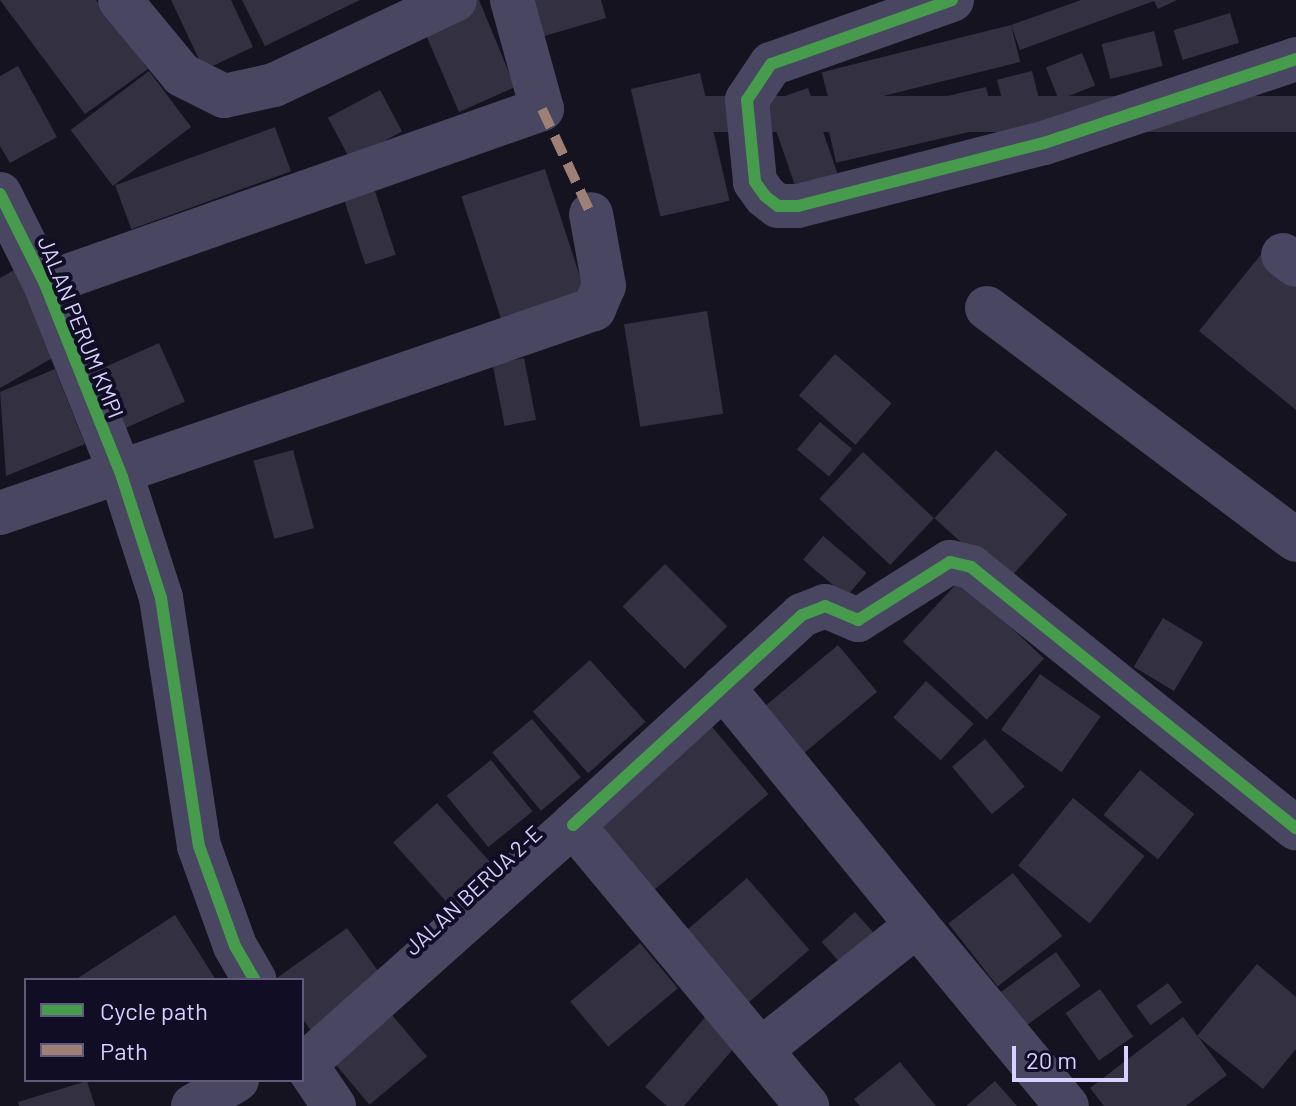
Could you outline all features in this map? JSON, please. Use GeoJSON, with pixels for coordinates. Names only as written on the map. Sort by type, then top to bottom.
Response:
{"type":"FeatureCollection","features":[{"type":"Feature","properties":{"kind":"street"},"geometry":{"type":"LineString","coordinates":[[120,0],[182,75],[224,96],[274,85],[455,0]]}},
{"type":"Feature","properties":{"kind":"street"},"geometry":{"type":"LineString","coordinates":[[45,284],[542,109],[512,0]]}},
{"type":"Feature","properties":{"kind":"street"},"geometry":{"type":"LineString","coordinates":[[952,0],[771,64],[747,100],[755,182],[765,196],[778,206],[798,206],[1029,147],[1296,59]]}},
{"type":"Feature","properties":{"kind":"street","name":"JALAN PERUM KMPI"},"geometry":{"type":"LineString","coordinates":[[0,194],[45,284],[122,477],[161,598],[199,846],[254,978]]}},
{"type":"Feature","properties":{"kind":"street"},"geometry":{"type":"LineString","coordinates":[[0,513],[122,477],[594,309],[604,286],[591,214]]}},
{"type":"Feature","properties":{"kind":"street"},"geometry":{"type":"LineString","coordinates":[[987,308],[1296,540]]}},
{"type":"Feature","properties":{"kind":"street"},"geometry":{"type":"LineString","coordinates":[[573,825],[814,607],[858,620],[933,567],[971,567],[1296,828]]}},
{"type":"Feature","properties":{"kind":"street"},"geometry":{"type":"LineString","coordinates":[[723,687],[1067,1106]]}},
{"type":"Feature","properties":{"kind":"street","name":"JALAN BERUA 2-E"},"geometry":{"type":"LineString","coordinates":[[304,1062],[573,825],[763,1048],[807,1106]]}},
{"type":"Feature","properties":{"kind":"street"},"geometry":{"type":"LineString","coordinates":[[763,1048],[917,925]]}},
{"type":"Feature","properties":{"kind":"street"},"geometry":{"type":"LineString","coordinates":[[304,1062],[334,1106]]}},
{"type":"Feature","properties":{"kind":"street"},"geometry":{"type":"LineString","coordinates":[[193,1106],[234,1082]]}},
{"type":"Feature","properties":{"kind":"building"},"geometry":{"type":"Polygon","coordinates":[[[0,0],[96,0],[148,69],[85,114],[0,0]]]}},
{"type":"Feature","properties":{"kind":"building"},"geometry":{"type":"Polygon","coordinates":[[[171,0],[231,0],[253,47],[204,70],[171,0]]]}},
{"type":"Feature","properties":{"kind":"building"},"geometry":{"type":"Polygon","coordinates":[[[242,0],[360,0],[265,46],[242,0]]]}},
{"type":"Feature","properties":{"kind":"building"},"geometry":{"type":"Polygon","coordinates":[[[469,0],[479,0],[515,87],[459,112],[420,21],[469,0]]]}},
{"type":"Feature","properties":{"kind":"building"},"geometry":{"type":"Polygon","coordinates":[[[531,0],[601,0],[606,18],[541,37],[531,0]]]}},
{"type":"Feature","properties":{"kind":"building"},"geometry":{"type":"Polygon","coordinates":[[[1081,0],[1177,0],[1158,9],[1154,1],[1020,50],[1011,25],[1081,0]]]}},
{"type":"Feature","properties":{"kind":"building"},"geometry":{"type":"Polygon","coordinates":[[[1230,13],[1239,43],[1183,60],[1174,30],[1230,13]]]}},
{"type":"Feature","properties":{"kind":"building"},"geometry":{"type":"Polygon","coordinates":[[[1011,25],[1020,62],[831,109],[822,72],[1011,25]]]}},
{"type":"Feature","properties":{"kind":"building"},"geometry":{"type":"Polygon","coordinates":[[[1154,31],[1163,66],[1110,79],[1102,44],[1154,31]]]}},
{"type":"Feature","properties":{"kind":"building"},"geometry":{"type":"Polygon","coordinates":[[[1082,53],[1095,85],[1059,100],[1046,68],[1082,53]]]}},
{"type":"Feature","properties":{"kind":"building"},"geometry":{"type":"Polygon","coordinates":[[[18,66],[57,137],[10,163],[0,146],[0,76],[18,66]]]}},
{"type":"Feature","properties":{"kind":"building"},"geometry":{"type":"Polygon","coordinates":[[[149,71],[191,127],[113,186],[71,130],[149,71]]]}},
{"type":"Feature","properties":{"kind":"building"},"geometry":{"type":"Polygon","coordinates":[[[1032,71],[1042,110],[1007,119],[997,80],[1032,71]]]}},
{"type":"Feature","properties":{"kind":"building"},"geometry":{"type":"Polygon","coordinates":[[[700,73],[729,201],[660,217],[631,89],[700,73]]]}},
{"type":"Feature","properties":{"kind":"building"},"geometry":{"type":"Polygon","coordinates":[[[986,87],[995,126],[836,163],[827,124],[986,87]]]}},
{"type":"Feature","properties":{"kind":"building"},"geometry":{"type":"Polygon","coordinates":[[[808,88],[837,173],[796,187],[766,102],[808,88]]]}},
{"type":"Feature","properties":{"kind":"building"},"geometry":{"type":"Polygon","coordinates":[[[380,90],[402,131],[350,159],[328,118],[380,90]]]}},
{"type":"Feature","properties":{"kind":"building"},"geometry":{"type":"Polygon","coordinates":[[[673,96],[1296,96],[1296,132],[673,132],[673,96]]]}},
{"type":"Feature","properties":{"kind":"building"},"geometry":{"type":"Polygon","coordinates":[[[275,127],[291,171],[131,229],[115,185],[275,127]]]}},
{"type":"Feature","properties":{"kind":"building"},"geometry":{"type":"Polygon","coordinates":[[[545,169],[585,292],[501,319],[461,196],[545,169]]]}},
{"type":"Feature","properties":{"kind":"building"},"geometry":{"type":"Polygon","coordinates":[[[375,191],[396,255],[365,265],[345,201],[375,191]]]}},
{"type":"Feature","properties":{"kind":"building"},"geometry":{"type":"Polygon","coordinates":[[[1263,252],[1296,278],[1296,410],[1199,331],[1263,252]]]}},
{"type":"Feature","properties":{"kind":"building"},"geometry":{"type":"Polygon","coordinates":[[[16,269],[63,352],[0,388],[0,278],[16,269]]]}},
{"type":"Feature","properties":{"kind":"building"},"geometry":{"type":"Polygon","coordinates":[[[707,311],[723,414],[640,427],[624,324],[707,311]]]}},
{"type":"Feature","properties":{"kind":"building"},"geometry":{"type":"Polygon","coordinates":[[[159,343],[185,401],[111,434],[85,376],[159,343]]]}},
{"type":"Feature","properties":{"kind":"building"},"geometry":{"type":"Polygon","coordinates":[[[835,354],[892,403],[856,445],[799,396],[835,354]]]}},
{"type":"Feature","properties":{"kind":"building"},"geometry":{"type":"Polygon","coordinates":[[[524,358],[536,420],[505,426],[493,364],[524,358]]]}},
{"type":"Feature","properties":{"kind":"building"},"geometry":{"type":"Polygon","coordinates":[[[55,369],[85,444],[6,476],[0,392],[55,369]]]}},
{"type":"Feature","properties":{"kind":"building"},"geometry":{"type":"Polygon","coordinates":[[[820,422],[852,449],[829,477],[797,450],[820,422]]]}},
{"type":"Feature","properties":{"kind":"building"},"geometry":{"type":"Polygon","coordinates":[[[293,450],[314,528],[274,539],[253,461],[293,450]]]}},
{"type":"Feature","properties":{"kind":"building"},"geometry":{"type":"Polygon","coordinates":[[[996,450],[1067,514],[1006,583],[934,518],[996,450]]]}},
{"type":"Feature","properties":{"kind":"building"},"geometry":{"type":"Polygon","coordinates":[[[863,452],[934,518],[890,565],[819,499],[863,452]]]}},
{"type":"Feature","properties":{"kind":"building"},"geometry":{"type":"Polygon","coordinates":[[[823,536],[867,573],[847,596],[803,560],[823,536]]]}},
{"type":"Feature","properties":{"kind":"building"},"geometry":{"type":"Polygon","coordinates":[[[665,564],[727,626],[685,669],[623,606],[665,564]]]}},
{"type":"Feature","properties":{"kind":"building"},"geometry":{"type":"Polygon","coordinates":[[[960,580],[1044,658],[987,720],[903,641],[960,580]]]}},
{"type":"Feature","properties":{"kind":"building"},"geometry":{"type":"Polygon","coordinates":[[[1163,618],[1203,642],[1174,691],[1134,667],[1163,618]]]}},
{"type":"Feature","properties":{"kind":"building"},"geometry":{"type":"Polygon","coordinates":[[[838,645],[877,692],[799,757],[760,711],[838,645]]]}},
{"type":"Feature","properties":{"kind":"building"},"geometry":{"type":"Polygon","coordinates":[[[590,660],[646,722],[588,773],[533,712],[590,660]]]}},
{"type":"Feature","properties":{"kind":"building"},"geometry":{"type":"Polygon","coordinates":[[[1040,674],[1101,716],[1062,772],[1001,730],[1040,674]]]}},
{"type":"Feature","properties":{"kind":"building"},"geometry":{"type":"Polygon","coordinates":[[[926,681],[974,724],[941,760],[893,717],[926,681]]]}},
{"type":"Feature","properties":{"kind":"building"},"geometry":{"type":"Polygon","coordinates":[[[532,719],[581,777],[541,811],[492,752],[532,719]]]}},
{"type":"Feature","properties":{"kind":"building"},"geometry":{"type":"Polygon","coordinates":[[[708,722],[768,794],[644,898],[584,826],[708,722]]]}},
{"type":"Feature","properties":{"kind":"building"},"geometry":{"type":"Polygon","coordinates":[[[985,739],[1025,786],[992,814],[952,767],[985,739]]]}},
{"type":"Feature","properties":{"kind":"building"},"geometry":{"type":"Polygon","coordinates":[[[491,760],[533,811],[488,847],[447,796],[491,760]]]}},
{"type":"Feature","properties":{"kind":"building"},"geometry":{"type":"Polygon","coordinates":[[[1140,770],[1194,814],[1158,859],[1103,815],[1140,770]]]}},
{"type":"Feature","properties":{"kind":"building"},"geometry":{"type":"Polygon","coordinates":[[[1073,798],[1144,856],[1090,924],[1018,866],[1073,798]]]}},
{"type":"Feature","properties":{"kind":"building"},"geometry":{"type":"Polygon","coordinates":[[[437,803],[493,865],[449,905],[393,842],[437,803]]]}},
{"type":"Feature","properties":{"kind":"building"},"geometry":{"type":"Polygon","coordinates":[[[1013,873],[1062,936],[998,987],[948,923],[1013,873]]]}},
{"type":"Feature","properties":{"kind":"building"},"geometry":{"type":"Polygon","coordinates":[[[747,878],[809,950],[746,1005],[684,933],[747,878]]]}},
{"type":"Feature","properties":{"kind":"building"},"geometry":{"type":"Polygon","coordinates":[[[855,912],[876,935],[842,965],[822,942],[855,912]]]}},
{"type":"Feature","properties":{"kind":"building"},"geometry":{"type":"Polygon","coordinates":[[[175,915],[215,978],[78,978],[175,915]]]}},
{"type":"Feature","properties":{"kind":"building"},"geometry":{"type":"Polygon","coordinates":[[[347,928],[389,986],[316,1038],[304,1021],[304,978],[277,978],[347,928]]]}},
{"type":"Feature","properties":{"kind":"building"},"geometry":{"type":"Polygon","coordinates":[[[640,943],[678,988],[608,1047],[570,1001],[640,943]]]}},
{"type":"Feature","properties":{"kind":"building"},"geometry":{"type":"Polygon","coordinates":[[[1056,952],[1081,986],[1022,1029],[997,995],[1056,952]]]}},
{"type":"Feature","properties":{"kind":"building"},"geometry":{"type":"Polygon","coordinates":[[[1257,964],[1296,997],[1296,1049],[1263,1089],[1197,1036],[1257,964]]]}},
{"type":"Feature","properties":{"kind":"building"},"geometry":{"type":"Polygon","coordinates":[[[1168,983],[1182,1002],[1151,1025],[1136,1006],[1168,983]]]}},
{"type":"Feature","properties":{"kind":"building"},"geometry":{"type":"Polygon","coordinates":[[[1100,989],[1133,1037],[1099,1061],[1066,1013],[1100,989]]]}},
{"type":"Feature","properties":{"kind":"building"},"geometry":{"type":"Polygon","coordinates":[[[382,1003],[427,1057],[370,1105],[325,1051],[382,1003]]]}},
{"type":"Feature","properties":{"kind":"building"},"geometry":{"type":"Polygon","coordinates":[[[708,1014],[740,1041],[684,1106],[667,1106],[645,1087],[708,1014]]]}},
{"type":"Feature","properties":{"kind":"building"},"geometry":{"type":"Polygon","coordinates":[[[1183,1017],[1227,1075],[1186,1106],[1104,1106],[1090,1088],[1183,1017]]]}},
{"type":"Feature","properties":{"kind":"building"},"geometry":{"type":"Polygon","coordinates":[[[900,1062],[936,1106],[860,1106],[854,1099],[900,1062]]]}},
{"type":"Feature","properties":{"kind":"building"},"geometry":{"type":"Polygon","coordinates":[[[995,1081],[1017,1106],[966,1106],[995,1081]]]}},
{"type":"Feature","properties":{"kind":"building"},"geometry":{"type":"Polygon","coordinates":[[[87,1082],[95,1106],[19,1106],[18,1102],[87,1082]]]}},
{"type":"Feature","properties":{"kind":"marked path"},"geometry":{"type":"LineString","coordinates":[[542,109],[591,214]]}},
{"type":"Feature","properties":{"kind":"cycle path"},"geometry":{"type":"LineString","coordinates":[[952,0],[771,64],[747,100],[755,182],[765,196],[778,206],[798,206],[1044,143],[1296,59]]}},
{"type":"Feature","properties":{"kind":"cycle path"},"geometry":{"type":"LineString","coordinates":[[0,194],[45,284],[122,477],[161,598],[199,846],[235,946],[254,978]]}},
{"type":"Feature","properties":{"kind":"cycle path"},"geometry":{"type":"LineString","coordinates":[[573,825],[802,615],[825,606],[858,620],[950,562],[971,567],[1296,828]]}}]}
